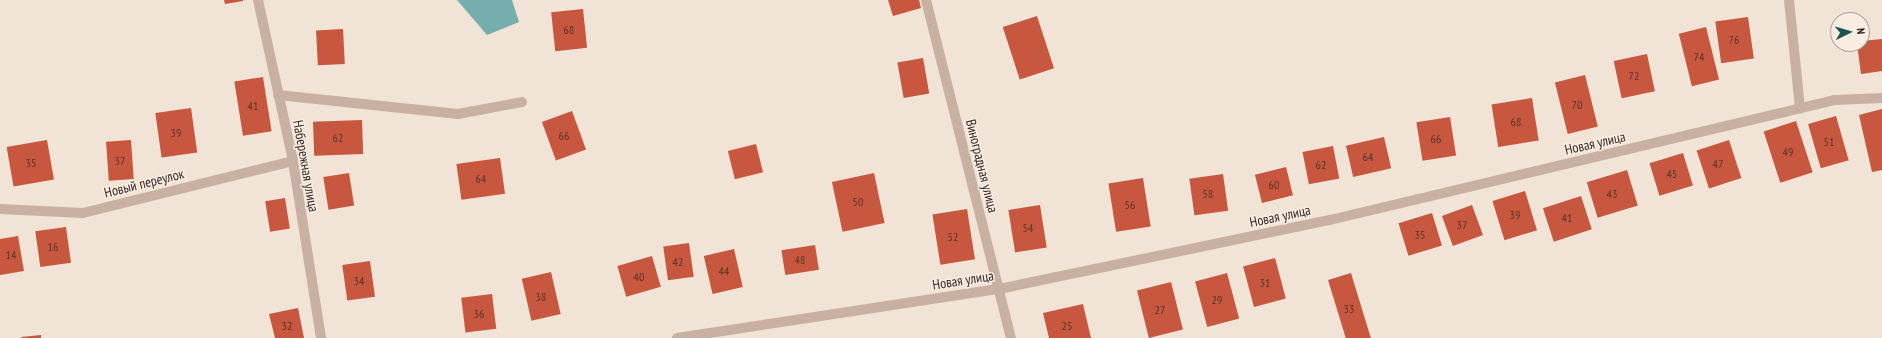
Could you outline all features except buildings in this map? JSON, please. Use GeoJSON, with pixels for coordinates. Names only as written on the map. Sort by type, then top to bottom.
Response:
{"type":"FeatureCollection","features":[{"type":"Feature","properties":{"kind":"street","name":"Набережная улица"},"geometry":{"type":"LineString","coordinates":[[258,0],[292,161],[321,338]]}},
{"type":"Feature","properties":{"kind":"street","name":"Виноградная улица"},"geometry":{"type":"LineString","coordinates":[[926,0],[1011,338]]}},
{"type":"Feature","properties":{"kind":"street"},"geometry":{"type":"LineString","coordinates":[[1790,0],[1800,108]]}},
{"type":"Feature","properties":{"kind":"street"},"geometry":{"type":"LineString","coordinates":[[278,95],[458,114],[522,102]]}},
{"type":"Feature","properties":{"kind":"street","name":"Новая улица"},"geometry":{"type":"LineString","coordinates":[[678,338],[999,289],[1330,220],[1836,100],[1882,98]]}},
{"type":"Feature","properties":{"kind":"street","name":"Новый переулок"},"geometry":{"type":"LineString","coordinates":[[0,209],[83,213],[292,161]]}},
{"type":"Feature","properties":{"kind":"water"},"geometry":{"type":"Polygon","coordinates":[[[457,0],[512,0],[519,22],[487,35],[457,0]]]}}]}
